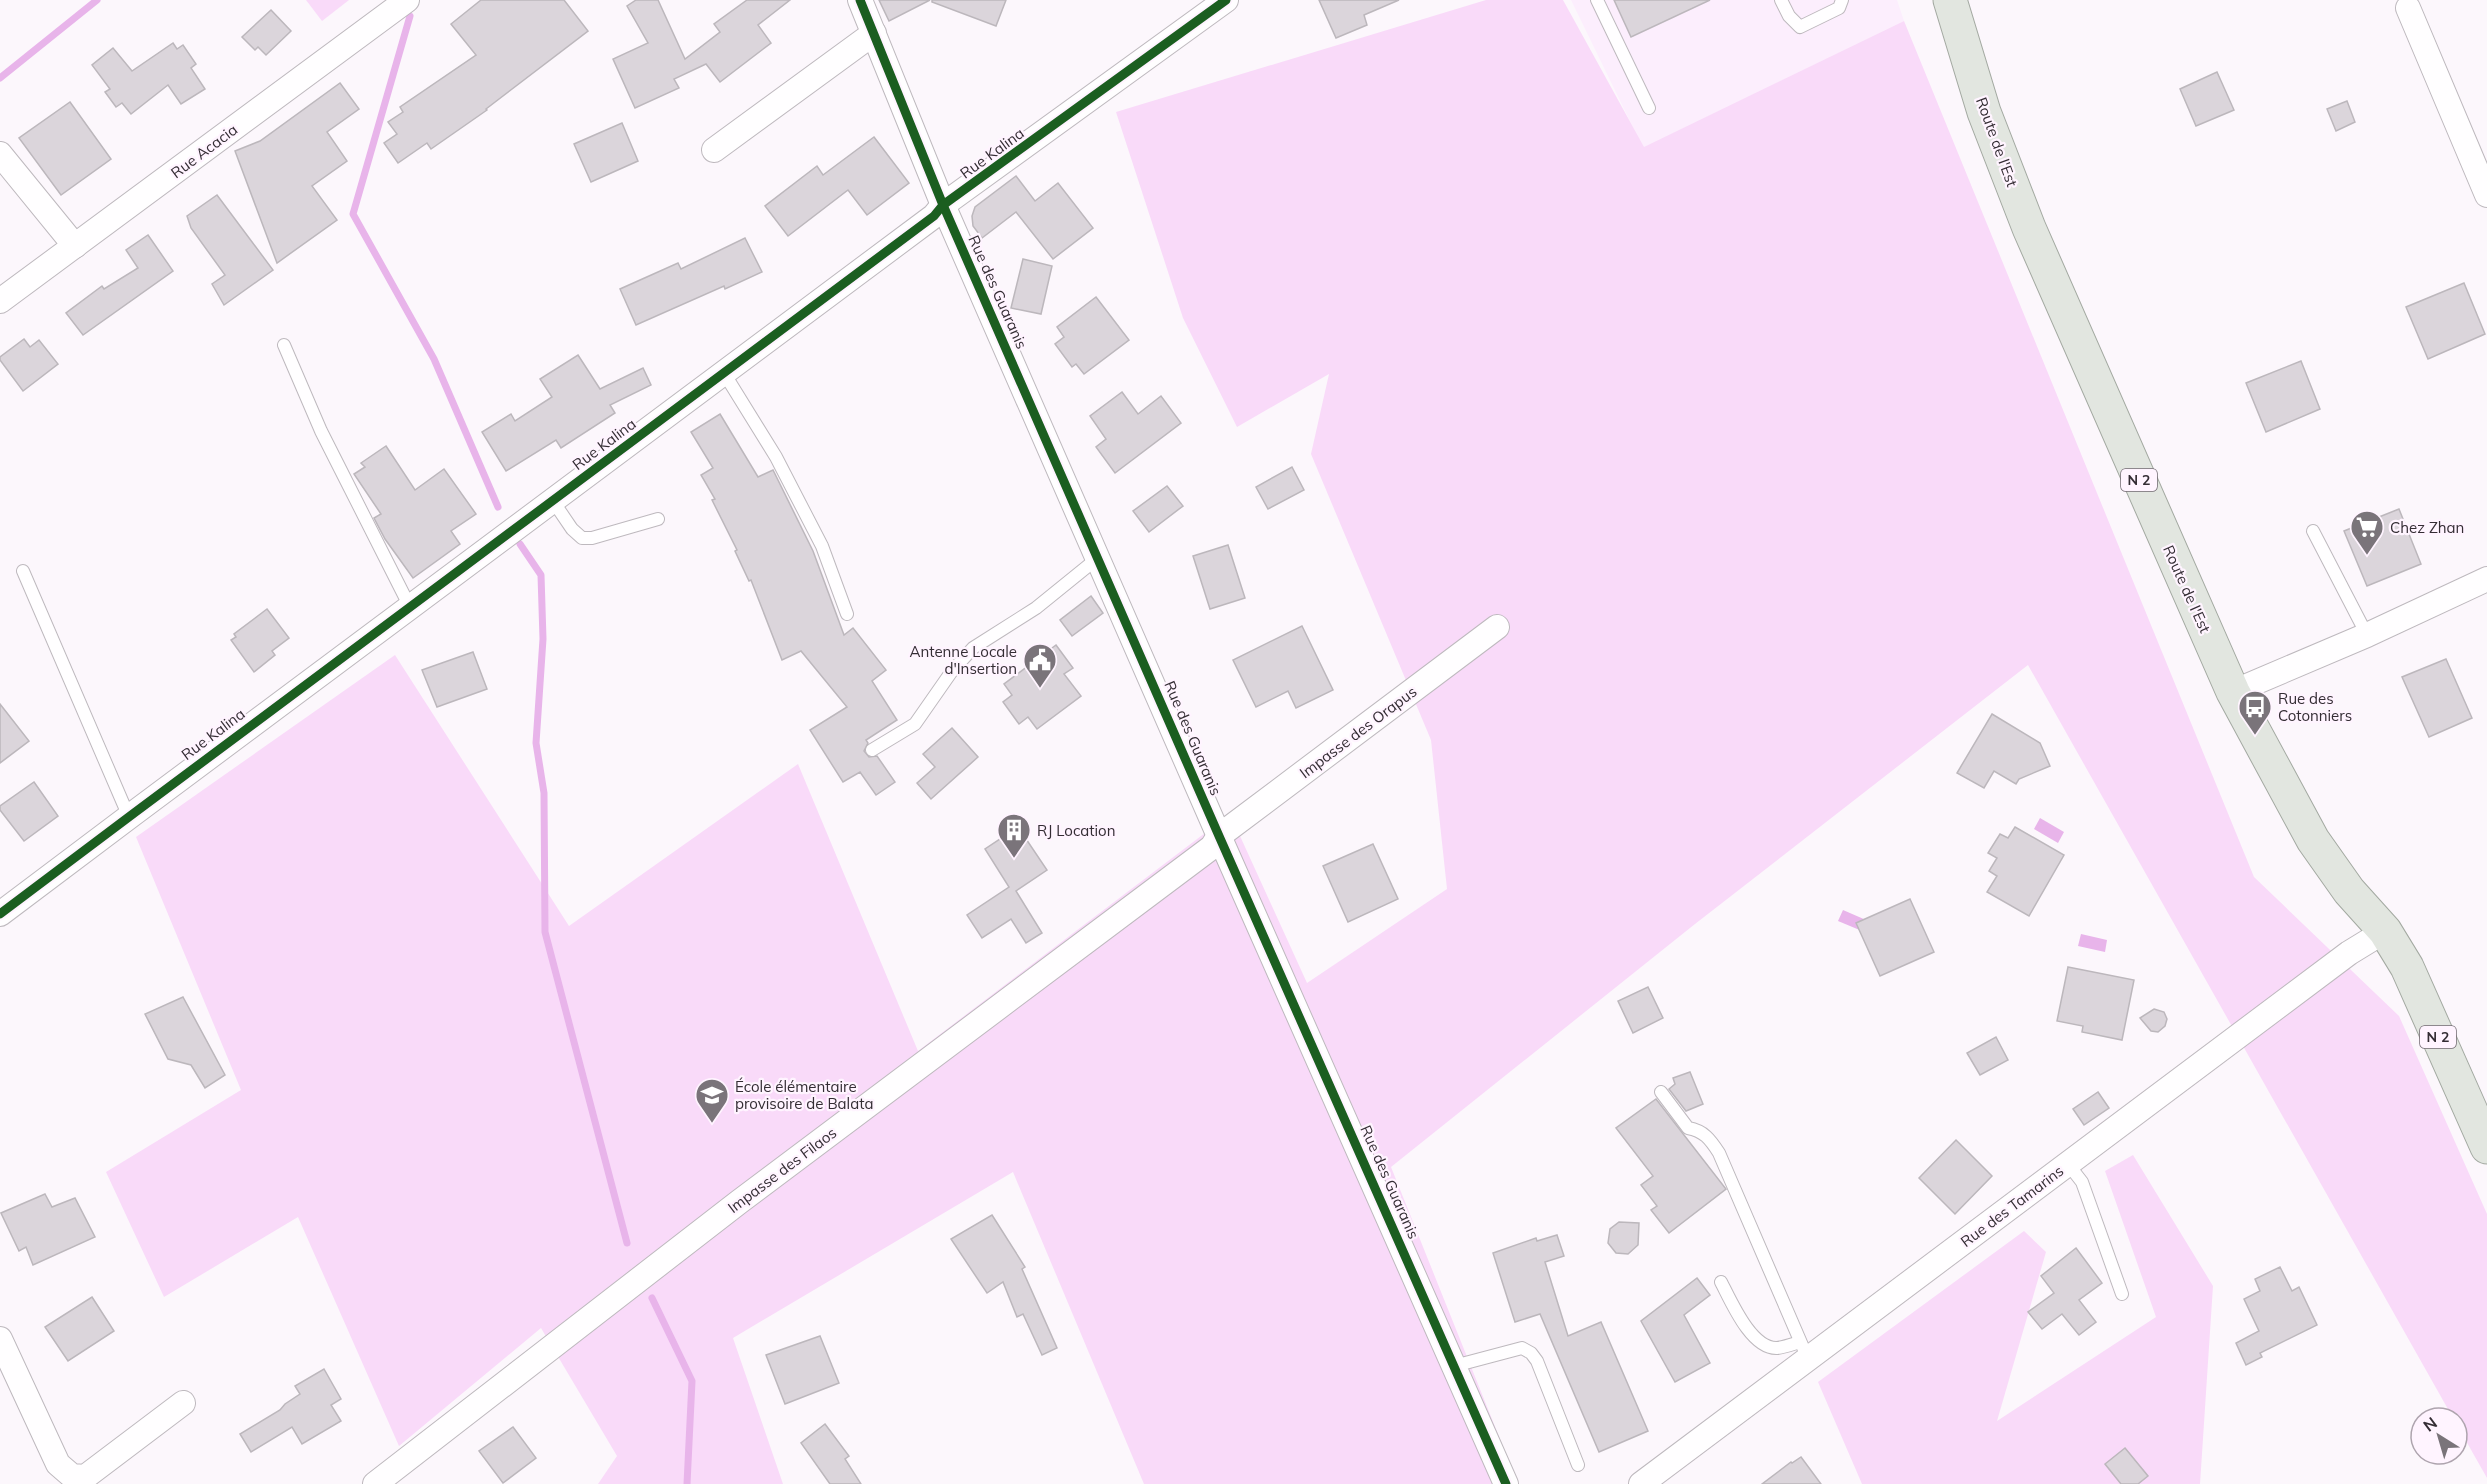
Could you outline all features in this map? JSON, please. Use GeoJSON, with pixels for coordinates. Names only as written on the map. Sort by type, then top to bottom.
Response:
{"type":"FeatureCollection","features":[{"type":"Feature","properties":{"kind":"main road","name":"Route de l'Est"},"geometry":{"type":"LineString","coordinates":[[1950,0],[1984,112],[2030,228],[2233,692],[2313,840],[2349,891],[2385,931],[2407,967],[2487,1147]]}},
{"type":"Feature","properties":{"kind":"street","name":"Rue Acacia"},"geometry":{"type":"LineString","coordinates":[[0,301],[407,0]]}},
{"type":"Feature","properties":{"kind":"street","name":"Rue des Guaranis"},"geometry":{"type":"LineString","coordinates":[[860,0],[944,205],[1219,836],[1506,1484]]}},
{"type":"Feature","properties":{"kind":"street","name":"Rue Kalina"},"geometry":{"type":"LineString","coordinates":[[0,914],[409,605],[724,373],[933,216],[944,205],[1226,0]]}},
{"type":"Feature","properties":{"kind":"street"},"geometry":{"type":"LineString","coordinates":[[2408,8],[2487,195]]}},
{"type":"Feature","properties":{"kind":"street"},"geometry":{"type":"LineString","coordinates":[[714,150],[874,33]]}},
{"type":"Feature","properties":{"kind":"street"},"geometry":{"type":"LineString","coordinates":[[0,154],[75,246]]}},
{"type":"Feature","properties":{"kind":"street"},"geometry":{"type":"LineString","coordinates":[[2233,692],[2367,635],[2487,579]]}},
{"type":"Feature","properties":{"kind":"street","name":"Impasse des Orapus"},"geometry":{"type":"LineString","coordinates":[[1219,836],[1497,627]]}},
{"type":"Feature","properties":{"kind":"street","name":"Impasse des Filaos"},"geometry":{"type":"LineString","coordinates":[[375,1484],[739,1202],[1212,847],[1219,836]]}},
{"type":"Feature","properties":{"kind":"street","name":"Rue des Tamarins"},"geometry":{"type":"LineString","coordinates":[[1641,1484],[1804,1350],[2068,1164],[2349,953],[2385,931]]}},
{"type":"Feature","properties":{"kind":"street"},"geometry":{"type":"LineString","coordinates":[[0,1339],[58,1464],[72,1476],[85,1477],[183,1403]]}},
{"type":"Feature","properties":{"kind":"lane"},"geometry":{"type":"LineString","coordinates":[[1597,0],[1649,108]]}},
{"type":"Feature","properties":{"kind":"lane"},"geometry":{"type":"LineString","coordinates":[[1781,0],[1789,16],[1800,27],[1839,8],[1842,0]]}},
{"type":"Feature","properties":{"kind":"lane"},"geometry":{"type":"LineString","coordinates":[[284,345],[321,431],[409,605]]}},
{"type":"Feature","properties":{"kind":"lane"},"geometry":{"type":"LineString","coordinates":[[724,373],[776,457],[822,546],[847,614]]}},
{"type":"Feature","properties":{"kind":"lane"},"geometry":{"type":"LineString","coordinates":[[553,501],[572,529],[582,538],[592,538],[658,519]]}},
{"type":"Feature","properties":{"kind":"lane"},"geometry":{"type":"LineString","coordinates":[[2313,531],[2367,635]]}},
{"type":"Feature","properties":{"kind":"lane"},"geometry":{"type":"LineString","coordinates":[[872,750],[915,724],[952,671],[974,648],[1036,608],[1099,557]]}},
{"type":"Feature","properties":{"kind":"lane"},"geometry":{"type":"LineString","coordinates":[[23,571],[129,816]]}},
{"type":"Feature","properties":{"kind":"lane"},"geometry":{"type":"LineString","coordinates":[[1661,1092],[1688,1128],[1701,1131],[1719,1153],[1804,1350],[1776,1348],[1749,1332],[1721,1282]]}},
{"type":"Feature","properties":{"kind":"lane"},"geometry":{"type":"LineString","coordinates":[[2068,1164],[2082,1182],[2122,1294]]}},
{"type":"Feature","properties":{"kind":"lane"},"geometry":{"type":"LineString","coordinates":[[1454,1366],[1522,1348],[1531,1353],[1537,1361],[1578,1465]]}},
{"type":"Feature","properties":{"kind":"shaded area"},"geometry":{"type":"Polygon","coordinates":[[[306,0],[349,0],[322,21],[306,0]]]}},
{"type":"Feature","properties":{"kind":"shaded area"},"geometry":{"type":"Polygon","coordinates":[[[1486,0],[1563,0],[1644,147],[1904,21],[2254,877],[2399,1016],[2487,1214],[2487,1478],[2469,1446],[2469,1406],[2446,1406],[2028,665],[1695,924],[1391,1167],[1518,1484],[1144,1484],[1013,1172],[733,1338],[783,1484],[598,1484],[617,1456],[541,1328],[399,1446],[298,1217],[164,1297],[106,1172],[241,1090],[136,837],[395,655],[569,926],[798,764],[918,1051],[1230,814],[1307,983],[1447,889],[1431,740],[1311,454],[1329,374],[1237,427],[1183,318],[1116,112],[1486,0]]]}},
{"type":"Feature","properties":{"kind":"shaded area"},"geometry":{"type":"Polygon","coordinates":[[[1571,0],[1897,0],[1904,21],[1643,148],[1571,0]]]}},
{"type":"Feature","properties":{"kind":"shaded area"},"geometry":{"type":"Polygon","coordinates":[[[2040,818],[2064,832],[2058,843],[2034,829],[2040,818]]]}},
{"type":"Feature","properties":{"kind":"shaded area"},"geometry":{"type":"Polygon","coordinates":[[[1843,910],[1866,920],[1862,931],[1838,921],[1843,910]]]}},
{"type":"Feature","properties":{"kind":"shaded area"},"geometry":{"type":"Polygon","coordinates":[[[2081,934],[2107,940],[2105,952],[2078,946],[2081,934]]]}},
{"type":"Feature","properties":{"kind":"shaded area"},"geometry":{"type":"Polygon","coordinates":[[[2133,1155],[2213,1286],[2200,1484],[1862,1484],[1818,1382],[2024,1231],[2046,1252],[1997,1421],[2156,1317],[2105,1171],[2133,1155]]]}},
{"type":"Feature","properties":{"kind":"building"},"geometry":{"type":"Polygon","coordinates":[[[481,0],[564,0],[588,31],[487,110],[431,149],[427,143],[398,163],[384,143],[397,134],[388,122],[403,112],[400,107],[476,55],[451,24],[481,0]]]}},
{"type":"Feature","properties":{"kind":"building"},"geometry":{"type":"Polygon","coordinates":[[[636,0],[658,0],[685,59],[720,32],[714,24],[747,0],[790,0],[758,25],[771,43],[720,82],[706,64],[674,79],[679,88],[635,108],[613,59],[648,43],[627,6],[636,0]]]}},
{"type":"Feature","properties":{"kind":"building"},"geometry":{"type":"Polygon","coordinates":[[[879,0],[930,0],[889,21],[879,0]]]}},
{"type":"Feature","properties":{"kind":"building"},"geometry":{"type":"Polygon","coordinates":[[[932,0],[1006,0],[996,26],[932,2],[932,0]]]}},
{"type":"Feature","properties":{"kind":"building"},"geometry":{"type":"Polygon","coordinates":[[[1319,0],[1399,0],[1364,15],[1367,25],[1336,38],[1319,0]]]}},
{"type":"Feature","properties":{"kind":"building"},"geometry":{"type":"Polygon","coordinates":[[[1614,0],[1710,0],[1631,37],[1614,0]]]}},
{"type":"Feature","properties":{"kind":"building"},"geometry":{"type":"Polygon","coordinates":[[[271,10],[291,31],[266,55],[258,47],[255,50],[242,37],[271,10]]]}},
{"type":"Feature","properties":{"kind":"building"},"geometry":{"type":"Polygon","coordinates":[[[173,43],[177,49],[183,45],[196,64],[191,68],[205,89],[181,104],[168,85],[131,114],[122,103],[116,107],[105,92],[110,89],[92,65],[113,48],[132,71],[173,43]]]}},
{"type":"Feature","properties":{"kind":"building"},"geometry":{"type":"Polygon","coordinates":[[[2217,72],[2234,110],[2196,126],[2180,89],[2217,72]]]}},
{"type":"Feature","properties":{"kind":"building"},"geometry":{"type":"Polygon","coordinates":[[[340,83],[359,109],[327,132],[347,161],[312,186],[337,220],[277,263],[235,151],[260,141],[340,83]]]}},
{"type":"Feature","properties":{"kind":"building"},"geometry":{"type":"Polygon","coordinates":[[[2347,101],[2355,122],[2336,131],[2327,109],[2347,101]]]}},
{"type":"Feature","properties":{"kind":"building"},"geometry":{"type":"Polygon","coordinates":[[[70,102],[111,159],[61,195],[19,138],[70,102]]]}},
{"type":"Feature","properties":{"kind":"building"},"geometry":{"type":"Polygon","coordinates":[[[622,123],[638,161],[591,182],[574,144],[622,123]]]}},
{"type":"Feature","properties":{"kind":"building"},"geometry":{"type":"Polygon","coordinates":[[[874,137],[909,183],[867,215],[848,190],[788,236],[765,206],[817,166],[823,175],[874,137]]]}},
{"type":"Feature","properties":{"kind":"building"},"geometry":{"type":"Polygon","coordinates":[[[1016,176],[1035,201],[1058,183],[1093,228],[1053,259],[1016,212],[982,238],[973,226],[972,216],[975,207],[1016,176]]]}},
{"type":"Feature","properties":{"kind":"building"},"geometry":{"type":"Polygon","coordinates":[[[217,195],[273,270],[224,305],[212,284],[225,275],[191,228],[187,216],[217,195]]]}},
{"type":"Feature","properties":{"kind":"building"},"geometry":{"type":"Polygon","coordinates":[[[148,235],[173,271],[83,335],[66,313],[102,286],[104,289],[138,268],[126,250],[148,235]]]}},
{"type":"Feature","properties":{"kind":"building"},"geometry":{"type":"Polygon","coordinates":[[[745,238],[762,272],[725,289],[724,286],[636,325],[620,289],[678,263],[681,269],[745,238]]]}},
{"type":"Feature","properties":{"kind":"building"},"geometry":{"type":"Polygon","coordinates":[[[1023,259],[1052,266],[1041,314],[1011,308],[1023,259]]]}},
{"type":"Feature","properties":{"kind":"building"},"geometry":{"type":"Polygon","coordinates":[[[2464,283],[2485,334],[2428,359],[2406,307],[2464,283]]]}},
{"type":"Feature","properties":{"kind":"building"},"geometry":{"type":"Polygon","coordinates":[[[1096,297],[1129,340],[1084,374],[1076,364],[1072,367],[1055,344],[1064,337],[1057,327],[1096,297]]]}},
{"type":"Feature","properties":{"kind":"building"},"geometry":{"type":"Polygon","coordinates":[[[24,339],[30,347],[39,340],[58,364],[23,391],[0,357],[24,339]]]}},
{"type":"Feature","properties":{"kind":"building"},"geometry":{"type":"Polygon","coordinates":[[[578,355],[600,389],[643,368],[651,385],[610,405],[615,413],[561,448],[556,440],[506,471],[482,432],[511,414],[515,421],[552,397],[540,379],[578,355]]]}},
{"type":"Feature","properties":{"kind":"building"},"geometry":{"type":"Polygon","coordinates":[[[2301,361],[2320,409],[2266,432],[2246,383],[2301,361]]]}},
{"type":"Feature","properties":{"kind":"building"},"geometry":{"type":"Polygon","coordinates":[[[1122,392],[1138,414],[1161,396],[1181,423],[1115,473],[1096,447],[1106,439],[1090,416],[1122,392]]]}},
{"type":"Feature","properties":{"kind":"building"},"geometry":{"type":"Polygon","coordinates":[[[720,414],[758,477],[773,470],[813,551],[844,635],[853,628],[886,670],[872,681],[897,720],[866,740],[868,743],[864,751],[869,757],[877,756],[895,782],[876,795],[860,772],[843,782],[810,730],[847,707],[801,651],[782,660],[751,580],[749,581],[735,551],[737,550],[712,500],[715,499],[701,475],[713,468],[691,432],[720,414]]]}},
{"type":"Feature","properties":{"kind":"building"},"geometry":{"type":"Polygon","coordinates":[[[386,446],[415,490],[444,469],[476,514],[451,531],[460,544],[413,578],[385,539],[374,518],[381,514],[354,474],[365,467],[361,463],[386,446]]]}},
{"type":"Feature","properties":{"kind":"building"},"geometry":{"type":"Polygon","coordinates":[[[1292,467],[1304,490],[1268,509],[1256,487],[1292,467]]]}},
{"type":"Feature","properties":{"kind":"building"},"geometry":{"type":"Polygon","coordinates":[[[1167,486],[1183,506],[1149,532],[1133,511],[1167,486]]]}},
{"type":"Feature","properties":{"kind":"building"},"geometry":{"type":"Polygon","coordinates":[[[2399,509],[2421,564],[2367,586],[2344,531],[2399,509]]]}},
{"type":"Feature","properties":{"kind":"building"},"geometry":{"type":"Polygon","coordinates":[[[1228,545],[1245,598],[1210,609],[1193,556],[1228,545]]]}},
{"type":"Feature","properties":{"kind":"building"},"geometry":{"type":"Polygon","coordinates":[[[1091,596],[1103,613],[1072,636],[1060,620],[1091,596]]]}},
{"type":"Feature","properties":{"kind":"building"},"geometry":{"type":"Polygon","coordinates":[[[267,609],[289,638],[272,651],[275,655],[254,672],[231,640],[236,637],[234,634],[267,609]]]}},
{"type":"Feature","properties":{"kind":"building"},"geometry":{"type":"Polygon","coordinates":[[[1302,626],[1333,690],[1296,708],[1288,691],[1256,707],[1233,660],[1302,626]]]}},
{"type":"Feature","properties":{"kind":"building"},"geometry":{"type":"Polygon","coordinates":[[[1056,645],[1073,668],[1064,674],[1081,696],[1037,729],[1028,717],[1019,724],[1003,702],[1012,695],[1004,684],[1056,645]]]}},
{"type":"Feature","properties":{"kind":"building"},"geometry":{"type":"Polygon","coordinates":[[[473,652],[487,689],[437,707],[422,670],[473,652]]]}},
{"type":"Feature","properties":{"kind":"building"},"geometry":{"type":"Polygon","coordinates":[[[2446,659],[2472,718],[2429,737],[2402,677],[2446,659]]]}},
{"type":"Feature","properties":{"kind":"building"},"geometry":{"type":"Polygon","coordinates":[[[0,704],[29,741],[0,763],[0,704]]]}},
{"type":"Feature","properties":{"kind":"building"},"geometry":{"type":"Polygon","coordinates":[[[1992,714],[2040,743],[2050,766],[2019,779],[2016,784],[1994,771],[1984,788],[1957,773],[1992,714]]]}},
{"type":"Feature","properties":{"kind":"building"},"geometry":{"type":"Polygon","coordinates":[[[952,728],[978,757],[931,799],[917,783],[935,767],[923,754],[952,728]]]}},
{"type":"Feature","properties":{"kind":"building"},"geometry":{"type":"Polygon","coordinates":[[[34,782],[58,816],[24,841],[0,810],[0,806],[34,782]]]}},
{"type":"Feature","properties":{"kind":"building"},"geometry":{"type":"Polygon","coordinates":[[[1018,827],[1047,870],[1016,891],[1042,933],[1026,943],[1011,919],[982,938],[967,915],[1009,887],[985,849],[1018,827]]]}},
{"type":"Feature","properties":{"kind":"building"},"geometry":{"type":"Polygon","coordinates":[[[2015,827],[2064,855],[2029,916],[1987,892],[1997,876],[1989,871],[1997,858],[1988,853],[2000,834],[2008,838],[2015,827]]]}},
{"type":"Feature","properties":{"kind":"building"},"geometry":{"type":"Polygon","coordinates":[[[1373,844],[1398,899],[1348,922],[1323,866],[1373,844]]]}},
{"type":"Feature","properties":{"kind":"building"},"geometry":{"type":"Polygon","coordinates":[[[1910,899],[1934,952],[1880,976],[1856,923],[1910,899]]]}},
{"type":"Feature","properties":{"kind":"building"},"geometry":{"type":"Polygon","coordinates":[[[2068,967],[2134,980],[2122,1040],[2082,1032],[2083,1026],[2057,1021],[2068,967]]]}},
{"type":"Feature","properties":{"kind":"building"},"geometry":{"type":"Polygon","coordinates":[[[1648,987],[1663,1018],[1633,1033],[1618,1001],[1648,987]]]}},
{"type":"Feature","properties":{"kind":"building"},"geometry":{"type":"Polygon","coordinates":[[[183,997],[225,1075],[205,1088],[191,1065],[168,1059],[145,1014],[183,997]]]}},
{"type":"Feature","properties":{"kind":"building"},"geometry":{"type":"Polygon","coordinates":[[[2154,1009],[2164,1012],[2167,1019],[2165,1026],[2158,1032],[2151,1031],[2140,1018],[2154,1009]]]}},
{"type":"Feature","properties":{"kind":"building"},"geometry":{"type":"Polygon","coordinates":[[[1996,1037],[2008,1060],[1980,1075],[1967,1053],[1996,1037]]]}},
{"type":"Feature","properties":{"kind":"building"},"geometry":{"type":"Polygon","coordinates":[[[1690,1072],[1703,1104],[1686,1111],[1669,1089],[1675,1084],[1673,1078],[1690,1072]]]}},
{"type":"Feature","properties":{"kind":"building"},"geometry":{"type":"Polygon","coordinates":[[[2098,1092],[2109,1108],[2084,1125],[2073,1109],[2098,1092]]]}},
{"type":"Feature","properties":{"kind":"building"},"geometry":{"type":"Polygon","coordinates":[[[1656,1099],[1726,1189],[1669,1233],[1651,1210],[1657,1206],[1641,1185],[1653,1176],[1616,1128],[1656,1099]]]}},
{"type":"Feature","properties":{"kind":"building"},"geometry":{"type":"Polygon","coordinates":[[[1956,1140],[1992,1176],[1955,1214],[1919,1178],[1956,1140]]]}},
{"type":"Feature","properties":{"kind":"building"},"geometry":{"type":"Polygon","coordinates":[[[45,1194],[52,1207],[75,1198],[95,1237],[33,1265],[26,1247],[19,1251],[1,1213],[45,1194]]]}},
{"type":"Feature","properties":{"kind":"building"},"geometry":{"type":"Polygon","coordinates":[[[992,1215],[1025,1267],[1022,1269],[1057,1348],[1042,1355],[1023,1314],[1017,1317],[1003,1282],[987,1293],[951,1239],[992,1215]]]}},
{"type":"Feature","properties":{"kind":"building"},"geometry":{"type":"Polygon","coordinates":[[[1619,1222],[1639,1223],[1638,1245],[1628,1254],[1616,1253],[1608,1243],[1610,1229],[1619,1222]]]}},
{"type":"Feature","properties":{"kind":"building"},"geometry":{"type":"Polygon","coordinates":[[[1557,1235],[1564,1256],[1545,1262],[1568,1336],[1601,1322],[1648,1431],[1599,1452],[1540,1314],[1515,1322],[1493,1253],[1536,1238],[1537,1241],[1557,1235]]]}},
{"type":"Feature","properties":{"kind":"building"},"geometry":{"type":"Polygon","coordinates":[[[2076,1248],[2102,1283],[2079,1300],[2096,1322],[2079,1335],[2062,1314],[2042,1329],[2028,1312],[2054,1293],[2041,1276],[2076,1248]]]}},
{"type":"Feature","properties":{"kind":"building"},"geometry":{"type":"Polygon","coordinates":[[[2280,1267],[2292,1291],[2299,1287],[2317,1325],[2260,1353],[2262,1357],[2246,1365],[2236,1343],[2259,1331],[2244,1299],[2260,1291],[2255,1279],[2280,1267]]]}},
{"type":"Feature","properties":{"kind":"building"},"geometry":{"type":"Polygon","coordinates":[[[1697,1278],[1710,1295],[1684,1315],[1710,1363],[1675,1382],[1641,1321],[1697,1278]]]}},
{"type":"Feature","properties":{"kind":"building"},"geometry":{"type":"Polygon","coordinates":[[[92,1297],[114,1331],[68,1361],[45,1327],[92,1297]]]}},
{"type":"Feature","properties":{"kind":"building"},"geometry":{"type":"Polygon","coordinates":[[[820,1336],[839,1383],[785,1404],[766,1355],[820,1336]]]}},
{"type":"Feature","properties":{"kind":"building"},"geometry":{"type":"Polygon","coordinates":[[[324,1369],[341,1399],[331,1405],[341,1421],[302,1444],[292,1427],[251,1452],[240,1434],[280,1410],[300,1394],[295,1386],[324,1369]]]}},
{"type":"Feature","properties":{"kind":"building"},"geometry":{"type":"Polygon","coordinates":[[[825,1424],[849,1456],[845,1459],[861,1484],[830,1484],[801,1443],[825,1424]]]}},
{"type":"Feature","properties":{"kind":"building"},"geometry":{"type":"Polygon","coordinates":[[[513,1427],[536,1458],[503,1483],[479,1451],[513,1427]]]}},
{"type":"Feature","properties":{"kind":"building"},"geometry":{"type":"Polygon","coordinates":[[[2125,1448],[2148,1476],[2138,1484],[2121,1484],[2105,1464],[2125,1448]]]}},
{"type":"Feature","properties":{"kind":"building"},"geometry":{"type":"Polygon","coordinates":[[[1801,1457],[1821,1484],[1762,1484],[1791,1462],[1801,1457]]]}},
{"type":"Feature","properties":{"kind":"waterway"},"geometry":{"type":"LineString","coordinates":[[0,78],[97,0]]}},
{"type":"Feature","properties":{"kind":"waterway"},"geometry":{"type":"LineString","coordinates":[[410,16],[353,214],[434,359],[498,507]]}},
{"type":"Feature","properties":{"kind":"waterway"},"geometry":{"type":"LineString","coordinates":[[520,544],[541,575],[543,639],[536,743],[544,793],[545,932],[627,1243]]}},
{"type":"Feature","properties":{"kind":"waterway"},"geometry":{"type":"LineString","coordinates":[[652,1298],[692,1381],[687,1484]]}},
{"type":"Feature","properties":{"kind":"cycle path"},"geometry":{"type":"LineString","coordinates":[[860,0],[943,205],[1506,1484]]}},
{"type":"Feature","properties":{"kind":"cycle path"},"geometry":{"type":"LineString","coordinates":[[0,914],[934,216],[943,205],[1226,0]]}},
{"type":"Feature","properties":{"kind":"place","name":"Chez Zhan"},"geometry":{"type":"Point","coordinates":[2367,556]}},
{"type":"Feature","properties":{"kind":"place","name":"Antenne Locale d'Insertion"},"geometry":{"type":"Point","coordinates":[1040,689]}},
{"type":"Feature","properties":{"kind":"place","name":"Rue des Cotonniers"},"geometry":{"type":"Point","coordinates":[2255,736]}},
{"type":"Feature","properties":{"kind":"place","name":"RJ Location"},"geometry":{"type":"Point","coordinates":[1014,859]}},
{"type":"Feature","properties":{"kind":"place","name":"École élémentaire provisoire de Balata"},"geometry":{"type":"Point","coordinates":[712,1124]}}]}
